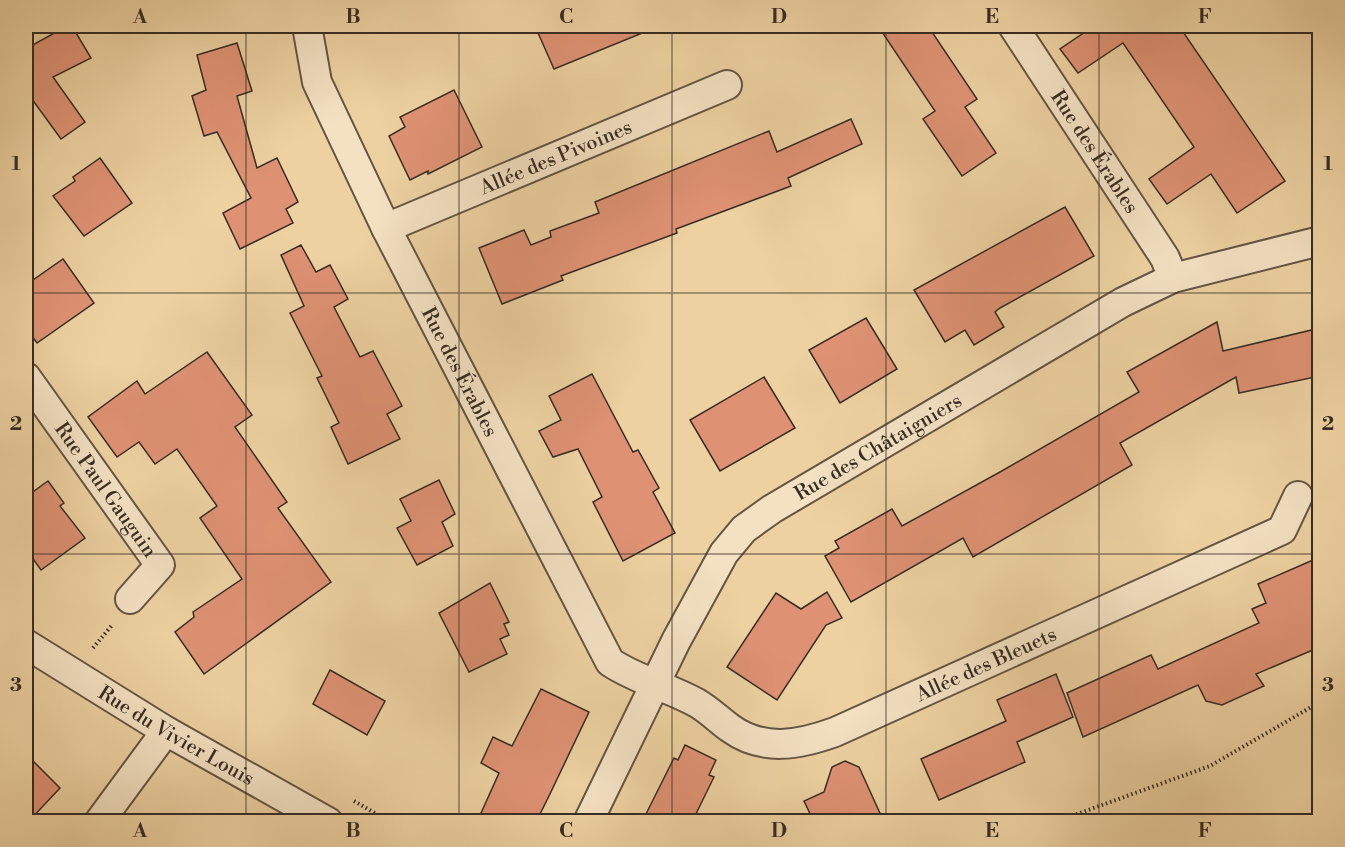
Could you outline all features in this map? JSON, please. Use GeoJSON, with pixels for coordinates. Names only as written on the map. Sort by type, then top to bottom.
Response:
{"type":"FeatureCollection","features":[{"type":"Feature","properties":{"kind":"street","name":"Rue des Érables"},"geometry":{"type":"LineString","coordinates":[[307,26],[317,82],[386,228],[610,662],[632,676],[657,684]]}},
{"type":"Feature","properties":{"kind":"street","name":"Rue des Érables"},"geometry":{"type":"LineString","coordinates":[[1013,26],[1165,258],[1173,278]]}},
{"type":"Feature","properties":{"kind":"street","name":"Allée des Pivoines"},"geometry":{"type":"LineString","coordinates":[[386,228],[727,85]]}},
{"type":"Feature","properties":{"kind":"street","name":"Rue des Châtaigniers"},"geometry":{"type":"LineString","coordinates":[[588,822],[676,641],[724,553],[744,529],[772,509],[1123,302],[1173,278],[1320,241]]}},
{"type":"Feature","properties":{"kind":"street","name":"Rue Paul Gauguin"},"geometry":{"type":"LineString","coordinates":[[26,376],[160,565],[130,599]]}},
{"type":"Feature","properties":{"kind":"street","name":"Allée des Bleuets"},"geometry":{"type":"LineString","coordinates":[[657,684],[698,704],[732,730],[763,743],[784,746],[806,742],[846,727],[1282,530],[1298,496]]}},
{"type":"Feature","properties":{"kind":"street","name":"Rue du Vivier Louis"},"geometry":{"type":"LineString","coordinates":[[26,645],[166,731],[328,822]]}},
{"type":"Feature","properties":{"kind":"street"},"geometry":{"type":"LineString","coordinates":[[99,822],[166,731]]}},
{"type":"Feature","properties":{"kind":"path"},"geometry":{"type":"LineString","coordinates":[[75,677],[88,653],[103,639],[130,599]]}},
{"type":"Feature","properties":{"kind":"path"},"geometry":{"type":"LineString","coordinates":[[1055,822],[1210,766],[1320,702]]}},
{"type":"Feature","properties":{"kind":"building"},"geometry":{"type":"Polygon","coordinates":[[[67,26],[72,26],[91,58],[53,77],[85,122],[61,139],[26,91],[26,39],[31,46],[67,26]]]}},
{"type":"Feature","properties":{"kind":"building"},"geometry":{"type":"Polygon","coordinates":[[[535,26],[657,26],[657,27],[554,69],[535,26]]]}},
{"type":"Feature","properties":{"kind":"building"},"geometry":{"type":"Polygon","coordinates":[[[878,26],[928,26],[977,99],[965,107],[996,153],[962,176],[923,119],[935,111],[878,26]]]}},
{"type":"Feature","properties":{"kind":"building"},"geometry":{"type":"Polygon","coordinates":[[[1094,26],[1179,26],[1285,181],[1237,213],[1211,174],[1167,204],[1149,179],[1194,147],[1123,43],[1078,73],[1060,49],[1094,26]]]}},
{"type":"Feature","properties":{"kind":"building"},"geometry":{"type":"Polygon","coordinates":[[[237,43],[252,91],[237,96],[257,168],[277,158],[298,202],[286,209],[293,223],[240,249],[223,213],[251,198],[217,132],[204,136],[192,96],[206,90],[197,55],[237,43]]]}},
{"type":"Feature","properties":{"kind":"building"},"geometry":{"type":"Polygon","coordinates":[[[454,90],[482,147],[428,174],[428,171],[410,180],[389,136],[405,127],[400,117],[454,90]]]}},
{"type":"Feature","properties":{"kind":"building"},"geometry":{"type":"Polygon","coordinates":[[[851,119],[862,144],[788,178],[791,186],[676,229],[677,233],[561,276],[563,280],[502,304],[479,248],[524,230],[531,245],[551,237],[550,231],[599,213],[595,202],[769,131],[777,152],[851,119]]]}},
{"type":"Feature","properties":{"kind":"building"},"geometry":{"type":"Polygon","coordinates":[[[100,158],[132,203],[84,236],[53,196],[75,181],[73,177],[100,158]]]}},
{"type":"Feature","properties":{"kind":"building"},"geometry":{"type":"Polygon","coordinates":[[[1065,207],[1094,256],[1000,308],[995,312],[1004,327],[974,345],[965,330],[945,342],[914,290],[1065,207]]]}},
{"type":"Feature","properties":{"kind":"building"},"geometry":{"type":"Polygon","coordinates":[[[301,245],[316,272],[330,265],[348,299],[334,307],[360,357],[373,351],[402,406],[387,414],[400,439],[348,464],[331,427],[339,423],[317,378],[322,376],[290,313],[304,306],[281,255],[301,245]]]}},
{"type":"Feature","properties":{"kind":"building"},"geometry":{"type":"Polygon","coordinates":[[[63,259],[94,303],[37,343],[26,328],[26,285],[63,259]]]}},
{"type":"Feature","properties":{"kind":"building"},"geometry":{"type":"Polygon","coordinates":[[[866,318],[897,369],[840,403],[809,350],[866,318]]]}},
{"type":"Feature","properties":{"kind":"building"},"geometry":{"type":"Polygon","coordinates":[[[1217,322],[1223,351],[1320,328],[1320,376],[1239,393],[1236,377],[1120,443],[1132,465],[973,557],[963,538],[851,602],[825,556],[839,548],[835,541],[892,509],[902,526],[1000,472],[1139,392],[1127,372],[1217,322]]]}},
{"type":"Feature","properties":{"kind":"building"},"geometry":{"type":"Polygon","coordinates":[[[207,352],[252,415],[235,427],[287,502],[278,508],[331,582],[204,674],[175,632],[194,617],[193,612],[242,579],[200,518],[217,506],[177,449],[155,464],[139,442],[117,457],[88,417],[137,381],[145,394],[207,352]]]}},
{"type":"Feature","properties":{"kind":"building"},"geometry":{"type":"Polygon","coordinates":[[[592,374],[633,452],[638,450],[659,488],[653,492],[675,533],[623,561],[593,502],[602,497],[578,449],[553,457],[539,431],[561,420],[549,396],[592,374]]]}},
{"type":"Feature","properties":{"kind":"building"},"geometry":{"type":"Polygon","coordinates":[[[764,377],[795,428],[720,471],[690,420],[764,377]]]}},
{"type":"Feature","properties":{"kind":"building"},"geometry":{"type":"Polygon","coordinates":[[[439,480],[455,514],[442,522],[453,546],[417,565],[397,528],[411,521],[400,499],[439,480]]]}},
{"type":"Feature","properties":{"kind":"building"},"geometry":{"type":"Polygon","coordinates":[[[48,481],[64,503],[60,506],[85,538],[41,570],[26,549],[26,497],[48,481]]]}},
{"type":"Feature","properties":{"kind":"building"},"geometry":{"type":"Polygon","coordinates":[[[1320,557],[1320,647],[1256,674],[1264,686],[1222,705],[1206,701],[1198,685],[1083,737],[1067,693],[1151,655],[1158,669],[1259,623],[1252,609],[1266,603],[1258,584],[1320,557]]]}},
{"type":"Feature","properties":{"kind":"building"},"geometry":{"type":"Polygon","coordinates":[[[490,583],[509,622],[504,624],[509,635],[500,639],[507,654],[469,672],[439,613],[490,583]]]}},
{"type":"Feature","properties":{"kind":"building"},"geometry":{"type":"Polygon","coordinates":[[[827,592],[842,618],[826,625],[777,700],[727,667],[776,593],[801,609],[827,592]]]}},
{"type":"Feature","properties":{"kind":"building"},"geometry":{"type":"Polygon","coordinates":[[[330,670],[385,701],[367,735],[313,704],[330,670]]]}},
{"type":"Feature","properties":{"kind":"building"},"geometry":{"type":"Polygon","coordinates":[[[1056,674],[1073,717],[1017,742],[1025,762],[939,800],[921,759],[1006,721],[997,700],[1056,674]]]}},
{"type":"Feature","properties":{"kind":"building"},"geometry":{"type":"Polygon","coordinates":[[[541,689],[589,712],[549,796],[536,822],[477,822],[499,773],[481,763],[493,737],[512,746],[541,689]]]}},
{"type":"Feature","properties":{"kind":"building"},"geometry":{"type":"Polygon","coordinates":[[[685,745],[716,760],[709,775],[714,777],[692,822],[642,822],[674,758],[678,760],[685,745]]]}},
{"type":"Feature","properties":{"kind":"building"},"geometry":{"type":"Polygon","coordinates":[[[26,754],[60,788],[28,822],[26,822],[26,754]]]}},
{"type":"Feature","properties":{"kind":"building"},"geometry":{"type":"Polygon","coordinates":[[[845,761],[859,767],[884,822],[814,822],[804,801],[824,792],[832,767],[845,761]]]}}]}
